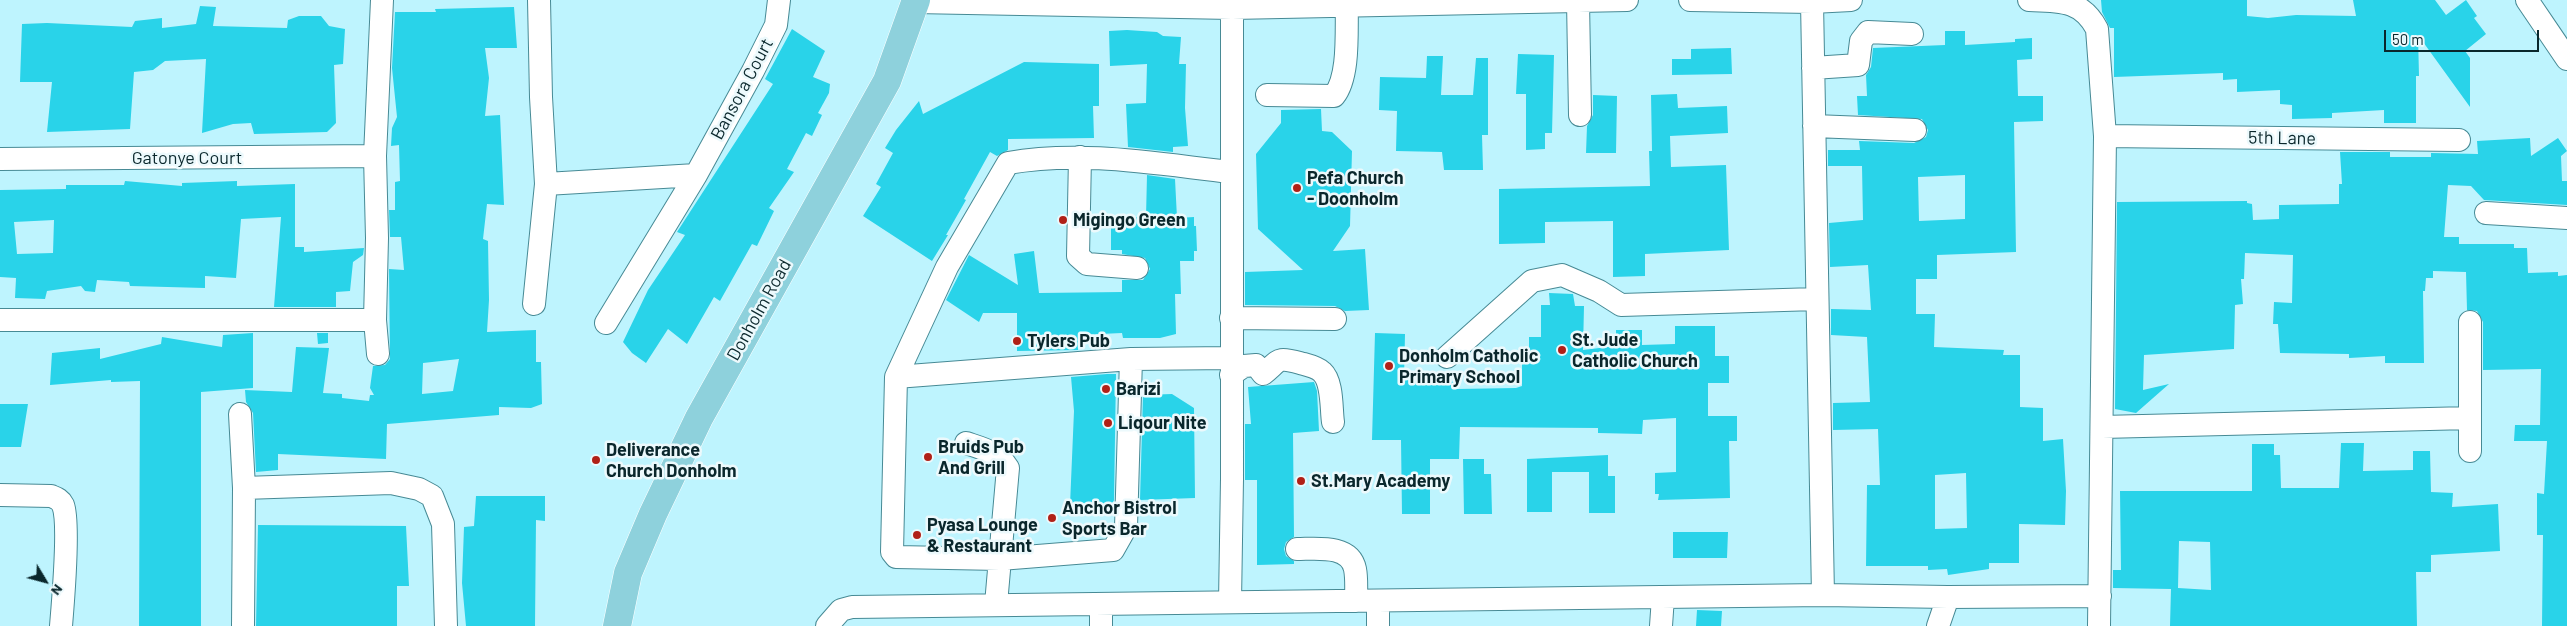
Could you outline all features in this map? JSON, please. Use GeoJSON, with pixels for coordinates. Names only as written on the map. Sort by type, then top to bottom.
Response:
{"type":"FeatureCollection","features":[{"type":"Feature","properties":{"kind":"main road","name":"Donholm Road"},"geometry":{"type":"LineString","coordinates":[[617,626],[628,573],[640,542],[686,444],[887,81],[916,1]]}},
{"type":"Feature","properties":{"kind":"street"},"geometry":{"type":"LineString","coordinates":[[378,354],[375,320],[377,238],[375,156],[382,0]]}},
{"type":"Feature","properties":{"kind":"street"},"geometry":{"type":"LineString","coordinates":[[534,304],[546,184],[541,97],[540,0]]}},
{"type":"Feature","properties":{"kind":"street","name":"Bansora Court"},"geometry":{"type":"LineString","coordinates":[[606,323],[696,175],[776,25],[779,0]]}},
{"type":"Feature","properties":{"kind":"street"},"geometry":{"type":"LineString","coordinates":[[916,1],[1100,3],[1232,8],[1376,2],[1627,0]]}},
{"type":"Feature","properties":{"kind":"street"},"geometry":{"type":"LineString","coordinates":[[1690,0],[1812,2],[1851,0]]}},
{"type":"Feature","properties":{"kind":"street"},"geometry":{"type":"LineString","coordinates":[[2029,0],[2071,2],[2084,9],[2092,18],[2097,29],[2105,136],[2099,626]]}},
{"type":"Feature","properties":{"kind":"street"},"geometry":{"type":"LineString","coordinates":[[2528,0],[2567,59]]}},
{"type":"Feature","properties":{"kind":"street"},"geometry":{"type":"LineString","coordinates":[[1578,1],[1580,115]]}},
{"type":"Feature","properties":{"kind":"street"},"geometry":{"type":"LineString","coordinates":[[1812,2],[1816,299],[1823,595]]}},
{"type":"Feature","properties":{"kind":"street"},"geometry":{"type":"LineString","coordinates":[[1268,94],[1334,96],[1341,87],[1344,74],[1347,4]]}},
{"type":"Feature","properties":{"kind":"street"},"geometry":{"type":"LineString","coordinates":[[1230,602],[1232,479],[1232,8]]}},
{"type":"Feature","properties":{"kind":"street"},"geometry":{"type":"LineString","coordinates":[[1813,68],[1858,65],[1861,41],[1868,32],[1912,34]]}},
{"type":"Feature","properties":{"kind":"street"},"geometry":{"type":"LineString","coordinates":[[1814,126],[1915,130]]}},
{"type":"Feature","properties":{"kind":"street","name":"5th Lane"},"geometry":{"type":"LineString","coordinates":[[2105,136],[2459,140]]}},
{"type":"Feature","properties":{"kind":"street","name":"Gatonye Court"},"geometry":{"type":"LineString","coordinates":[[0,159],[375,156]]}},
{"type":"Feature","properties":{"kind":"street"},"geometry":{"type":"LineString","coordinates":[[1132,359],[1126,527],[1113,550],[1000,559],[896,557],[892,552],[896,377],[947,267],[1008,163],[1041,157],[1080,157],[1231,172]]}},
{"type":"Feature","properties":{"kind":"street"},"geometry":{"type":"LineString","coordinates":[[1080,157],[1078,256],[1087,264],[1137,268]]}},
{"type":"Feature","properties":{"kind":"street"},"geometry":{"type":"LineString","coordinates":[[546,184],[696,175]]}},
{"type":"Feature","properties":{"kind":"street"},"geometry":{"type":"LineString","coordinates":[[2486,213],[2567,218]]}},
{"type":"Feature","properties":{"kind":"street"},"geometry":{"type":"LineString","coordinates":[[1447,357],[1532,281],[1562,275],[1599,291],[1621,305],[1816,299]]}},
{"type":"Feature","properties":{"kind":"street"},"geometry":{"type":"LineString","coordinates":[[1231,318],[1335,319]]}},
{"type":"Feature","properties":{"kind":"street"},"geometry":{"type":"LineString","coordinates":[[0,320],[375,320]]}},
{"type":"Feature","properties":{"kind":"street"},"geometry":{"type":"LineString","coordinates":[[2470,322],[2470,451]]}},
{"type":"Feature","properties":{"kind":"street"},"geometry":{"type":"LineString","coordinates":[[896,377],[1132,359],[1231,367],[1256,365],[1263,374],[1273,363],[1287,359],[1316,368],[1323,373],[1328,382],[1333,422]]}},
{"type":"Feature","properties":{"kind":"street"},"geometry":{"type":"LineString","coordinates":[[240,414],[244,488],[243,626]]}},
{"type":"Feature","properties":{"kind":"street"},"geometry":{"type":"LineString","coordinates":[[2102,427],[2470,418]]}},
{"type":"Feature","properties":{"kind":"street"},"geometry":{"type":"LineString","coordinates":[[966,443],[991,451],[1002,458],[1008,468],[996,604]]}},
{"type":"Feature","properties":{"kind":"street"},"geometry":{"type":"LineString","coordinates":[[244,488],[391,483],[420,489],[432,496],[444,524],[446,626]]}},
{"type":"Feature","properties":{"kind":"street"},"geometry":{"type":"LineString","coordinates":[[0,495],[51,496],[58,499],[62,504],[65,539],[62,626]]}},
{"type":"Feature","properties":{"kind":"street"},"geometry":{"type":"LineString","coordinates":[[1297,549],[1335,549],[1348,558],[1355,567],[1378,626]]}},
{"type":"Feature","properties":{"kind":"street"},"geometry":{"type":"LineString","coordinates":[[827,626],[841,610],[852,607],[1823,595],[1948,597],[2100,596]]}},
{"type":"Feature","properties":{"kind":"street"},"geometry":{"type":"LineString","coordinates":[[1661,626],[1663,597]]}},
{"type":"Feature","properties":{"kind":"street"},"geometry":{"type":"LineString","coordinates":[[1938,626],[1948,597]]}},
{"type":"Feature","properties":{"kind":"street"},"geometry":{"type":"LineString","coordinates":[[1101,604],[1101,626]]}},
{"type":"Feature","properties":{"kind":"building"},"geometry":{"type":"Polygon","coordinates":[[[2101,0],[2247,0],[2247,16],[2268,18],[2296,15],[2356,16],[2353,0],[2435,0],[2446,15],[2466,0],[2477,16],[2474,18],[2486,34],[2465,51],[2470,58],[2470,107],[2418,35],[2419,76],[2416,76],[2416,123],[2384,123],[2384,110],[2332,113],[2332,118],[2292,119],[2292,105],[2280,104],[2280,90],[2237,92],[2237,79],[2223,80],[2223,73],[2114,77],[2114,28],[2110,28],[2102,12],[2101,0]]]}},
{"type":"Feature","properties":{"kind":"building"},"geometry":{"type":"Polygon","coordinates":[[[200,6],[216,7],[213,26],[287,28],[288,20],[299,16],[321,16],[329,26],[345,29],[343,64],[334,65],[336,123],[327,132],[254,134],[251,123],[233,124],[202,133],[206,59],[165,61],[153,70],[134,72],[130,129],[47,132],[52,82],[20,82],[22,24],[47,23],[132,27],[135,21],[162,18],[162,28],[196,24],[200,6]]]}},
{"type":"Feature","properties":{"kind":"building"},"geometry":{"type":"Polygon","coordinates":[[[514,7],[517,48],[485,48],[489,78],[485,116],[500,115],[504,205],[487,204],[483,239],[488,241],[489,300],[487,332],[536,330],[536,362],[541,362],[542,404],[531,408],[499,407],[499,415],[387,424],[386,459],[278,454],[278,470],[256,472],[253,413],[246,402],[245,390],[292,392],[296,347],[329,348],[323,393],[342,394],[342,398],[369,401],[370,395],[374,395],[370,388],[373,366],[385,365],[390,359],[389,269],[404,270],[401,237],[390,237],[389,210],[395,210],[395,182],[400,181],[399,145],[391,146],[392,128],[397,117],[392,68],[395,12],[436,12],[435,9],[514,7]],[[459,359],[423,363],[422,394],[453,391],[459,359]]]}},
{"type":"Feature","properties":{"kind":"building"},"geometry":{"type":"Polygon","coordinates":[[[792,29],[825,51],[813,77],[830,84],[829,93],[818,113],[822,115],[812,136],[806,133],[787,169],[794,172],[769,208],[774,211],[757,246],[752,244],[720,301],[714,297],[687,344],[668,329],[646,363],[632,353],[623,342],[648,290],[685,235],[677,232],[773,84],[765,79],[792,29]]]}},
{"type":"Feature","properties":{"kind":"building"},"geometry":{"type":"Polygon","coordinates":[[[1109,31],[1157,32],[1163,36],[1181,37],[1179,64],[1186,64],[1185,108],[1188,146],[1173,147],[1173,152],[1128,147],[1126,104],[1146,103],[1147,64],[1110,66],[1109,31]]]}},
{"type":"Feature","properties":{"kind":"building"},"geometry":{"type":"Polygon","coordinates":[[[1945,31],[1965,31],[1965,45],[2015,42],[2015,39],[2032,38],[2032,59],[2017,60],[2018,96],[2043,96],[2043,121],[2014,122],[2016,252],[1937,255],[1937,279],[1916,279],[1916,314],[1935,314],[1934,347],[2004,350],[2003,355],[2020,355],[2020,407],[2043,408],[2043,441],[2063,439],[2066,491],[2065,525],[2019,524],[2019,563],[1989,563],[1989,569],[1948,575],[1947,569],[1928,570],[1928,566],[1866,566],[1867,485],[1880,485],[1878,429],[1833,430],[1833,403],[1870,402],[1867,337],[1831,335],[1831,309],[1871,310],[1868,265],[1830,267],[1829,223],[1863,220],[1862,166],[1828,166],[1828,150],[1860,150],[1859,141],[1914,143],[1926,137],[1928,130],[1922,119],[1858,115],[1857,96],[1867,96],[1866,75],[1871,67],[1873,48],[1945,45],[1945,31]],[[1965,175],[1918,177],[1919,221],[1965,219],[1965,175]],[[1966,473],[1935,475],[1935,529],[1967,528],[1966,473]]]}},
{"type":"Feature","properties":{"kind":"building"},"geometry":{"type":"Polygon","coordinates":[[[1731,48],[1732,74],[1672,75],[1672,59],[1691,59],[1691,49],[1731,48]]]}},
{"type":"Feature","properties":{"kind":"building"},"geometry":{"type":"Polygon","coordinates":[[[1518,54],[1554,55],[1552,133],[1545,133],[1545,149],[1526,150],[1526,94],[1516,94],[1518,54]]]}},
{"type":"Feature","properties":{"kind":"building"},"geometry":{"type":"Polygon","coordinates":[[[1427,56],[1443,56],[1441,95],[1473,95],[1476,58],[1488,58],[1488,135],[1482,135],[1483,170],[1444,170],[1442,152],[1396,151],[1397,111],[1379,110],[1380,77],[1426,78],[1427,56]]]}},
{"type":"Feature","properties":{"kind":"building"},"geometry":{"type":"Polygon","coordinates":[[[1024,62],[1099,64],[1099,106],[1093,106],[1094,138],[1008,139],[1008,150],[997,156],[990,152],[946,235],[948,235],[932,261],[863,216],[881,187],[876,184],[893,153],[885,148],[896,130],[919,101],[923,114],[1024,62]]]}},
{"type":"Feature","properties":{"kind":"building"},"geometry":{"type":"Polygon","coordinates":[[[1677,94],[1678,108],[1727,106],[1728,133],[1670,136],[1671,167],[1726,165],[1729,250],[1645,254],[1645,276],[1613,277],[1613,221],[1545,222],[1545,243],[1499,244],[1499,189],[1650,186],[1649,151],[1652,151],[1651,95],[1677,94]]]}},
{"type":"Feature","properties":{"kind":"building"},"geometry":{"type":"Polygon","coordinates":[[[1593,95],[1617,96],[1616,153],[1586,153],[1587,126],[1593,115],[1593,95]]]}},
{"type":"Feature","properties":{"kind":"building"},"geometry":{"type":"Polygon","coordinates":[[[1321,109],[1322,131],[1332,132],[1352,151],[1350,226],[1333,251],[1365,249],[1369,310],[1345,311],[1335,306],[1245,305],[1245,272],[1303,270],[1258,229],[1256,154],[1281,123],[1281,110],[1321,109]]]}},
{"type":"Feature","properties":{"kind":"building"},"geometry":{"type":"Polygon","coordinates":[[[2530,138],[2531,156],[2558,138],[2567,151],[2561,156],[2562,181],[2567,181],[2567,205],[2484,200],[2471,186],[2448,185],[2444,237],[2459,237],[2459,244],[2514,244],[2514,248],[2527,248],[2528,273],[2558,272],[2558,276],[2567,275],[2567,626],[2542,626],[2543,535],[2537,535],[2537,493],[2544,494],[2547,441],[2514,441],[2515,425],[2540,425],[2541,369],[2483,370],[2483,322],[2477,311],[2467,310],[2466,272],[2433,271],[2433,278],[2426,278],[2425,291],[2423,291],[2424,363],[2385,363],[2385,356],[2349,358],[2349,354],[2280,353],[2278,324],[2273,324],[2274,302],[2292,303],[2293,255],[2245,253],[2244,279],[2241,279],[2243,304],[2235,305],[2234,349],[2144,355],[2143,390],[2169,384],[2136,413],[2115,409],[2117,202],[2247,201],[2247,203],[2252,204],[2253,220],[2279,219],[2279,205],[2339,204],[2339,184],[2342,184],[2340,152],[2390,152],[2390,157],[2431,157],[2431,153],[2478,154],[2477,141],[2530,138]]]}},
{"type":"Feature","properties":{"kind":"building"},"geometry":{"type":"Polygon","coordinates":[[[1147,175],[1175,179],[1177,218],[1194,217],[1194,226],[1196,226],[1197,251],[1194,251],[1194,261],[1180,261],[1181,294],[1175,294],[1176,334],[1160,338],[1123,338],[1122,333],[1078,335],[1078,350],[1017,351],[1017,313],[983,313],[979,322],[946,300],[969,255],[1018,285],[1014,254],[1034,251],[1039,293],[1122,292],[1122,280],[1143,280],[1150,269],[1145,258],[1122,254],[1122,250],[1111,250],[1111,218],[1146,217],[1147,175]]]}},
{"type":"Feature","properties":{"kind":"building"},"geometry":{"type":"Polygon","coordinates":[[[125,181],[182,186],[182,183],[237,181],[237,186],[295,184],[295,247],[304,247],[304,252],[364,248],[363,255],[353,262],[350,291],[336,292],[336,307],[274,307],[281,217],[241,219],[236,278],[205,276],[205,288],[130,286],[129,282],[97,280],[95,292],[85,291],[81,286],[47,291],[45,299],[15,298],[16,278],[0,277],[0,190],[66,189],[66,185],[124,185],[125,181]],[[54,220],[14,222],[17,254],[53,253],[54,220]]]}},
{"type":"Feature","properties":{"kind":"building"},"geometry":{"type":"Polygon","coordinates":[[[1549,293],[1573,294],[1575,306],[1584,306],[1583,350],[1616,346],[1616,330],[1642,330],[1642,345],[1675,344],[1675,326],[1715,326],[1715,356],[1729,356],[1729,383],[1708,383],[1708,416],[1737,416],[1737,441],[1729,441],[1730,498],[1658,500],[1659,494],[1655,494],[1655,473],[1676,472],[1676,418],[1643,420],[1642,434],[1598,433],[1598,428],[1460,427],[1459,459],[1430,459],[1430,514],[1402,514],[1401,440],[1372,440],[1375,333],[1405,334],[1404,380],[1458,382],[1457,389],[1516,388],[1522,386],[1522,349],[1529,349],[1529,337],[1541,337],[1541,305],[1550,305],[1549,293]]]}},
{"type":"Feature","properties":{"kind":"building"},"geometry":{"type":"Polygon","coordinates":[[[253,333],[253,388],[201,392],[201,626],[139,626],[140,381],[111,382],[111,380],[50,385],[52,353],[100,348],[100,359],[161,344],[162,337],[222,347],[223,335],[253,333]]]}},
{"type":"Feature","properties":{"kind":"building"},"geometry":{"type":"Polygon","coordinates":[[[317,333],[328,333],[328,343],[318,344],[317,333]]]}},
{"type":"Feature","properties":{"kind":"building"},"geometry":{"type":"Polygon","coordinates":[[[1116,374],[1114,500],[1112,506],[1070,505],[1074,411],[1071,377],[1116,374]]]}},
{"type":"Feature","properties":{"kind":"building"},"geometry":{"type":"Polygon","coordinates":[[[1314,382],[1317,391],[1319,431],[1293,433],[1294,537],[1286,542],[1284,549],[1286,556],[1294,561],[1294,564],[1257,565],[1257,480],[1245,480],[1245,424],[1251,424],[1248,387],[1314,382]]]}},
{"type":"Feature","properties":{"kind":"building"},"geometry":{"type":"Polygon","coordinates":[[[1172,394],[1194,408],[1195,498],[1140,500],[1143,395],[1172,394]]]}},
{"type":"Feature","properties":{"kind":"building"},"geometry":{"type":"Polygon","coordinates":[[[0,404],[28,404],[21,447],[0,447],[0,404]]]}},
{"type":"Feature","properties":{"kind":"building"},"geometry":{"type":"Polygon","coordinates":[[[2341,443],[2364,443],[2363,471],[2413,470],[2413,451],[2430,451],[2431,492],[2453,493],[2452,507],[2498,504],[2500,551],[2431,555],[2431,572],[2416,572],[2417,626],[2170,626],[2171,589],[2113,588],[2113,570],[2121,570],[2120,491],[2252,491],[2252,444],[2274,444],[2274,455],[2280,455],[2281,488],[2339,488],[2341,443]],[[2179,541],[2178,588],[2211,590],[2210,542],[2179,541]]]}},
{"type":"Feature","properties":{"kind":"building"},"geometry":{"type":"Polygon","coordinates":[[[1608,455],[1608,476],[1615,476],[1615,513],[1589,513],[1589,472],[1552,472],[1552,512],[1527,512],[1527,459],[1608,455]]]}},
{"type":"Feature","properties":{"kind":"building"},"geometry":{"type":"Polygon","coordinates":[[[1463,459],[1484,459],[1484,474],[1491,474],[1492,514],[1464,514],[1463,459]]]}},
{"type":"Feature","properties":{"kind":"building"},"geometry":{"type":"Polygon","coordinates":[[[476,496],[545,496],[545,521],[536,520],[535,626],[466,626],[462,583],[464,527],[474,526],[476,496]]]}},
{"type":"Feature","properties":{"kind":"building"},"geometry":{"type":"Polygon","coordinates":[[[258,525],[406,526],[409,586],[397,586],[397,626],[256,626],[258,525]]]}},
{"type":"Feature","properties":{"kind":"building"},"geometry":{"type":"Polygon","coordinates":[[[1673,532],[1728,532],[1727,558],[1673,558],[1673,532]]]}},
{"type":"Feature","properties":{"kind":"building"},"geometry":{"type":"Polygon","coordinates":[[[1697,610],[1722,611],[1721,626],[1696,626],[1697,610]]]}},
{"type":"Feature","properties":{"kind":"place","name":"Pefa Church - Doonholm"},"geometry":{"type":"Point","coordinates":[1297,188]}},
{"type":"Feature","properties":{"kind":"place","name":"Migingo Green"},"geometry":{"type":"Point","coordinates":[1063,220]}},
{"type":"Feature","properties":{"kind":"place","name":"Tylers Pub"},"geometry":{"type":"Point","coordinates":[1017,341]}},
{"type":"Feature","properties":{"kind":"place","name":"St. Jude Catholic Church"},"geometry":{"type":"Point","coordinates":[1562,350]}},
{"type":"Feature","properties":{"kind":"place","name":"Donholm Catholic Primary School"},"geometry":{"type":"Point","coordinates":[1389,366]}},
{"type":"Feature","properties":{"kind":"place","name":"Barizi"},"geometry":{"type":"Point","coordinates":[1106,389]}},
{"type":"Feature","properties":{"kind":"place","name":"Liqour Nite"},"geometry":{"type":"Point","coordinates":[1108,423]}},
{"type":"Feature","properties":{"kind":"place","name":"Bruids Pub And Grill"},"geometry":{"type":"Point","coordinates":[928,457]}},
{"type":"Feature","properties":{"kind":"place","name":"Deliverance Church Donholm"},"geometry":{"type":"Point","coordinates":[596,460]}},
{"type":"Feature","properties":{"kind":"place","name":"St.Mary Academy"},"geometry":{"type":"Point","coordinates":[1301,481]}},
{"type":"Feature","properties":{"kind":"place","name":"Anchor Bistrol Sports Bar"},"geometry":{"type":"Point","coordinates":[1052,518]}},
{"type":"Feature","properties":{"kind":"place","name":"Pyasa Lounge & Restaurant"},"geometry":{"type":"Point","coordinates":[917,535]}}]}
